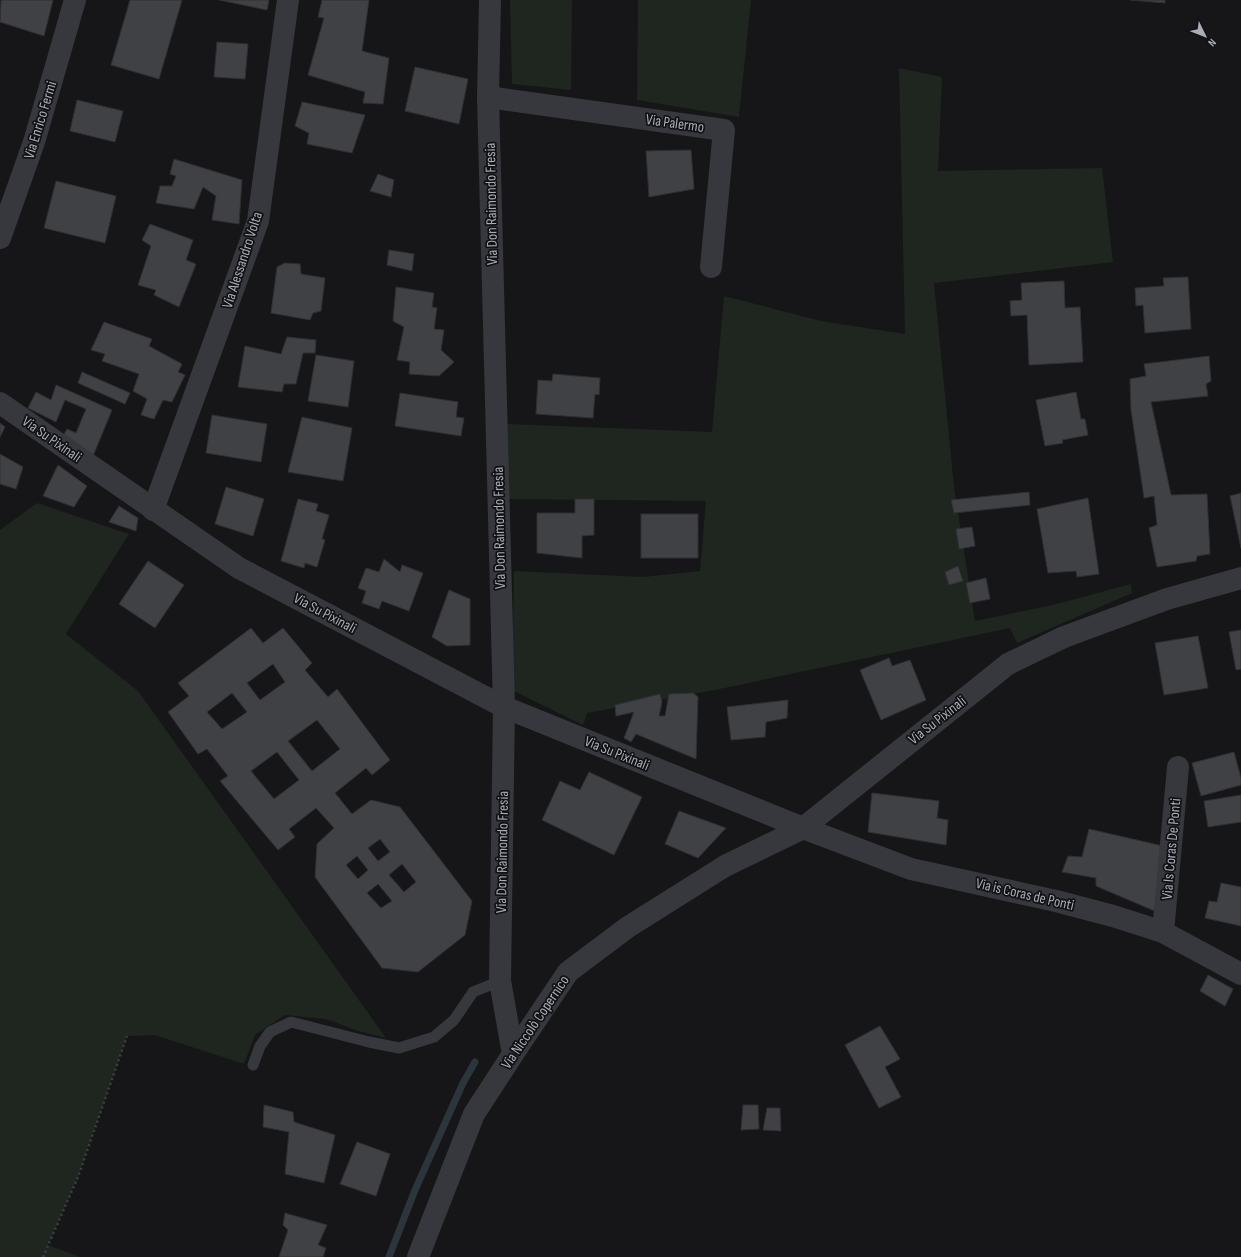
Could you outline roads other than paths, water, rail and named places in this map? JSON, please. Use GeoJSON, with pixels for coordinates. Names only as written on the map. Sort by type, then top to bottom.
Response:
{"type":"FeatureCollection","features":[{"type":"Feature","properties":{"kind":"street","name":"Via Enrico Fermi"},"geometry":{"type":"LineString","coordinates":[[0,238],[34,142],[75,0]]}},
{"type":"Feature","properties":{"kind":"street","name":"Via Alessandro Volta"},"geometry":{"type":"LineString","coordinates":[[153,510],[258,221],[288,0]]}},
{"type":"Feature","properties":{"kind":"street","name":"Via Don Raimondo Fresia"},"geometry":{"type":"LineString","coordinates":[[490,0],[488,97],[504,707],[500,981],[513,1054]]}},
{"type":"Feature","properties":{"kind":"street","name":"Via Palermo"},"geometry":{"type":"LineString","coordinates":[[488,97],[724,130],[711,267]]}},
{"type":"Feature","properties":{"kind":"street","name":"Via Su Pixinali"},"geometry":{"type":"LineString","coordinates":[[0,403],[239,568],[504,707],[803,828],[1008,664],[1064,637],[1167,599],[1241,578]]}},
{"type":"Feature","properties":{"kind":"street","name":"Via Is Coras De Ponti"},"geometry":{"type":"LineString","coordinates":[[1163,932],[1178,767]]}},
{"type":"Feature","properties":{"kind":"street","name":"Via is Coras de Ponti"},"geometry":{"type":"LineString","coordinates":[[803,828],[911,869],[1056,901],[1113,916],[1163,932],[1241,974]]}},
{"type":"Feature","properties":{"kind":"street","name":"Via Niccolò Copernico"},"geometry":{"type":"LineString","coordinates":[[418,1257],[474,1114],[568,972],[628,927],[725,866],[803,828]]}},
{"type":"Feature","properties":{"kind":"lane"},"geometry":{"type":"LineString","coordinates":[[253,1065],[260,1046],[270,1032],[291,1022],[399,1048],[434,1037],[454,1020],[473,992],[500,981]]}},
{"type":"Feature","properties":{"kind":"waterway"},"geometry":{"type":"LineString","coordinates":[[389,1257],[415,1190],[463,1083],[475,1062]]}}]}
